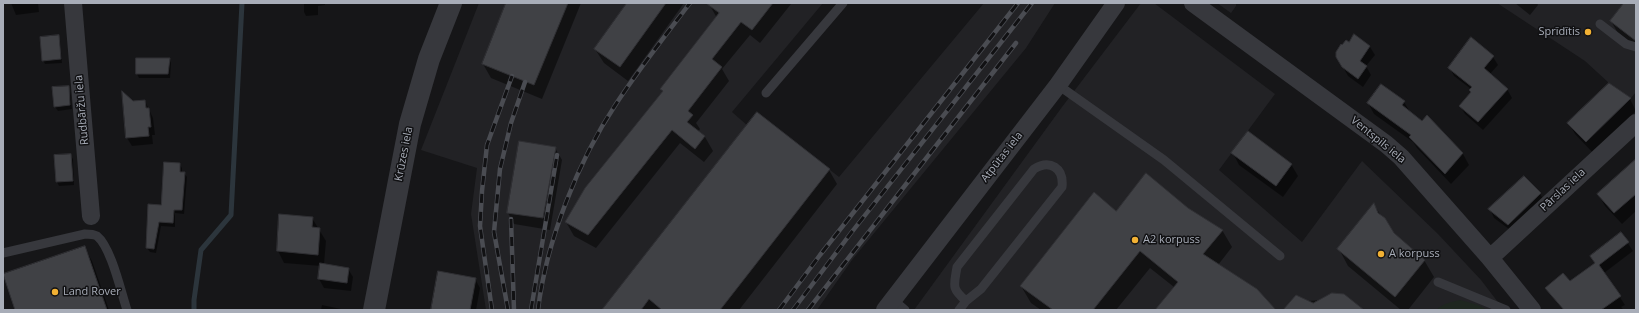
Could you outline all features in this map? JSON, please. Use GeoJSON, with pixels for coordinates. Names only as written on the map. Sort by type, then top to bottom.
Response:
{"type":"FeatureCollection","features":[{"type":"Feature","properties":{"kind":"street","name":"Rudbāržu iela"},"geometry":{"type":"LineString","coordinates":[[73,3],[91,216]]}},
{"type":"Feature","properties":{"kind":"street","name":"Krūzes iela"},"geometry":{"type":"LineString","coordinates":[[374,310],[410,124],[429,59],[451,3]]}},
{"type":"Feature","properties":{"kind":"street","name":"Atpūtas iela"},"geometry":{"type":"LineString","coordinates":[[894,306],[1058,85],[1116,3]]}},
{"type":"Feature","properties":{"kind":"street","name":"Ventspils iela"},"geometry":{"type":"LineString","coordinates":[[1193,3],[1391,148],[1416,172],[1490,258],[1532,310]]}},
{"type":"Feature","properties":{"kind":"street","name":"Pārslas iela"},"geometry":{"type":"LineString","coordinates":[[1490,258],[1636,123]]}},
{"type":"Feature","properties":{"kind":"lane"},"geometry":{"type":"LineString","coordinates":[[766,93],[843,3]]}},
{"type":"Feature","properties":{"kind":"lane"},"geometry":{"type":"LineString","coordinates":[[1600,24],[1626,44],[1636,46]]}},
{"type":"Feature","properties":{"kind":"lane"},"geometry":{"type":"LineString","coordinates":[[1058,85],[1164,160],[1280,256]]}},
{"type":"Feature","properties":{"kind":"lane"},"geometry":{"type":"LineString","coordinates":[[959,310],[966,301],[981,289],[1062,187],[1063,180],[1057,169],[1047,164],[1042,164],[1034,169],[957,267],[954,286],[957,293],[966,301]]}},
{"type":"Feature","properties":{"kind":"lane"},"geometry":{"type":"LineString","coordinates":[[91,216],[92,234]]}},
{"type":"Feature","properties":{"kind":"lane"},"geometry":{"type":"LineString","coordinates":[[3,253],[85,234],[95,235],[103,242],[109,253],[127,310]]}},
{"type":"Feature","properties":{"kind":"lane"},"geometry":{"type":"LineString","coordinates":[[1438,282],[1506,310]]}},
{"type":"Feature","properties":{"kind":"shaded area"},"geometry":{"type":"Polygon","coordinates":[[[479,3],[823,3],[732,112],[748,126],[757,112],[839,177],[984,3],[1055,3],[1026,48],[852,260],[817,310],[486,310],[471,214],[477,168],[421,150],[479,3]]]}},
{"type":"Feature","properties":{"kind":"shaded area"},"geometry":{"type":"Polygon","coordinates":[[[1141,3],[1154,3],[1275,94],[1219,170],[1302,242],[1362,161],[1438,234],[1481,280],[1504,310],[914,310],[1062,107],[1141,3]]]}},
{"type":"Feature","properties":{"kind":"shaded area"},"geometry":{"type":"Polygon","coordinates":[[[1217,3],[1236,3],[1236,6],[1231,13],[1217,3]]]}},
{"type":"Feature","properties":{"kind":"shaded area","name":"Sprīdītis"},"geometry":{"type":"Polygon","coordinates":[[[1497,3],[1636,3],[1636,92],[1631,98],[1609,83],[1585,61],[1497,3]]]}},
{"type":"Feature","properties":{"kind":"shaded area"},"geometry":{"type":"Polygon","coordinates":[[[1460,300],[1478,305],[1487,310],[1436,310],[1445,304],[1460,300]]]}},
{"type":"Feature","properties":{"kind":"building"},"geometry":{"type":"Polygon","coordinates":[[[506,3],[568,3],[534,85],[482,64],[506,3]]]}},
{"type":"Feature","properties":{"kind":"building"},"geometry":{"type":"Polygon","coordinates":[[[627,3],[666,3],[620,67],[594,49],[627,3]]]}},
{"type":"Feature","properties":{"kind":"building"},"geometry":{"type":"Polygon","coordinates":[[[706,3],[773,3],[752,30],[741,22],[712,59],[722,67],[688,111],[693,115],[687,122],[705,136],[695,149],[672,130],[588,235],[565,222],[585,188],[663,91],[660,89],[719,13],[706,3]]]}},
{"type":"Feature","properties":{"kind":"building"},"geometry":{"type":"Polygon","coordinates":[[[1624,3],[1636,3],[1636,41],[1610,21],[1624,3]]]}},
{"type":"Feature","properties":{"kind":"building"},"geometry":{"type":"Polygon","coordinates":[[[1354,34],[1370,46],[1360,61],[1367,66],[1358,79],[1342,67],[1336,57],[1336,52],[1341,44],[1342,45],[1346,40],[1349,42],[1354,34]]]}},
{"type":"Feature","properties":{"kind":"building"},"geometry":{"type":"Polygon","coordinates":[[[59,35],[61,59],[42,61],[40,37],[59,35]]]}},
{"type":"Feature","properties":{"kind":"building"},"geometry":{"type":"Polygon","coordinates":[[[1471,37],[1494,56],[1484,68],[1508,89],[1478,122],[1459,106],[1471,92],[1469,90],[1472,87],[1448,68],[1471,37]]]}},
{"type":"Feature","properties":{"kind":"building"},"geometry":{"type":"Polygon","coordinates":[[[136,58],[170,58],[168,74],[136,74],[136,58]]]}},
{"type":"Feature","properties":{"kind":"building"},"geometry":{"type":"Polygon","coordinates":[[[1609,83],[1631,98],[1586,142],[1567,123],[1609,83]]]}},
{"type":"Feature","properties":{"kind":"building"},"geometry":{"type":"Polygon","coordinates":[[[1381,84],[1405,101],[1402,105],[1422,121],[1427,115],[1463,153],[1445,174],[1409,137],[1411,135],[1367,103],[1381,84]]]}},
{"type":"Feature","properties":{"kind":"building"},"geometry":{"type":"Polygon","coordinates":[[[69,86],[70,105],[54,107],[52,87],[69,86]]]}},
{"type":"Feature","properties":{"kind":"building"},"geometry":{"type":"Polygon","coordinates":[[[122,91],[133,101],[145,100],[146,108],[149,108],[151,127],[148,127],[149,136],[126,138],[122,91]]]}},
{"type":"Feature","properties":{"kind":"building"},"geometry":{"type":"Polygon","coordinates":[[[757,112],[830,169],[720,310],[662,310],[649,299],[641,310],[602,310],[757,112]]]}},
{"type":"Feature","properties":{"kind":"building"},"geometry":{"type":"Polygon","coordinates":[[[1248,131],[1292,164],[1276,186],[1231,153],[1248,131]]]}},
{"type":"Feature","properties":{"kind":"building"},"geometry":{"type":"Polygon","coordinates":[[[519,141],[556,147],[543,218],[507,213],[519,141]]]}},
{"type":"Feature","properties":{"kind":"building"},"geometry":{"type":"Polygon","coordinates":[[[71,154],[73,181],[56,182],[54,155],[71,154]]]}},
{"type":"Feature","properties":{"kind":"building"},"geometry":{"type":"Polygon","coordinates":[[[1636,159],[1636,194],[1614,213],[1597,194],[1636,159]]]}},
{"type":"Feature","properties":{"kind":"building"},"geometry":{"type":"Polygon","coordinates":[[[164,162],[180,163],[180,172],[185,172],[182,210],[174,210],[173,223],[159,222],[154,249],[146,248],[148,204],[161,205],[164,162]]]}},
{"type":"Feature","properties":{"kind":"building","name":"A2 korpuss"},"geometry":{"type":"Polygon","coordinates":[[[1146,173],[1188,208],[1223,230],[1203,254],[1257,289],[1276,310],[1155,310],[1178,282],[1140,251],[1093,310],[1053,310],[1020,286],[1094,192],[1116,211],[1146,173]]]}},
{"type":"Feature","properties":{"kind":"building"},"geometry":{"type":"Polygon","coordinates":[[[1524,176],[1541,193],[1508,225],[1488,209],[1524,176]]]}},
{"type":"Feature","properties":{"kind":"building","name":"A korpuss"},"geometry":{"type":"Polygon","coordinates":[[[1374,203],[1378,213],[1385,218],[1394,233],[1425,260],[1395,297],[1337,249],[1374,203]]]}},
{"type":"Feature","properties":{"kind":"building"},"geometry":{"type":"Polygon","coordinates":[[[279,214],[313,217],[312,227],[320,228],[318,255],[277,251],[279,214]]]}},
{"type":"Feature","properties":{"kind":"building"},"geometry":{"type":"Polygon","coordinates":[[[1621,232],[1629,242],[1599,265],[1621,296],[1601,310],[1564,310],[1545,288],[1563,273],[1570,281],[1595,263],[1590,256],[1621,232]]]}},
{"type":"Feature","properties":{"kind":"building","name":"Land Rover"},"geometry":{"type":"Polygon","coordinates":[[[85,246],[107,310],[15,310],[3,274],[85,246]]]}},
{"type":"Feature","properties":{"kind":"building"},"geometry":{"type":"Polygon","coordinates":[[[320,263],[349,268],[347,283],[318,279],[320,263]]]}},
{"type":"Feature","properties":{"kind":"building"},"geometry":{"type":"Polygon","coordinates":[[[438,271],[476,278],[470,310],[431,310],[438,271]]]}},
{"type":"Feature","properties":{"kind":"building"},"geometry":{"type":"Polygon","coordinates":[[[1332,293],[1344,294],[1364,310],[1283,310],[1296,295],[1313,303],[1332,293]]]}},
{"type":"Feature","properties":{"kind":"waterway"},"geometry":{"type":"LineString","coordinates":[[194,310],[201,250],[231,215],[242,3]]}},
{"type":"Feature","properties":{"kind":"railway"},"geometry":{"type":"LineString","coordinates":[[538,310],[548,257],[556,230],[577,176],[589,151],[616,104],[690,3]]}},
{"type":"Feature","properties":{"kind":"railway"},"geometry":{"type":"LineString","coordinates":[[779,310],[820,255],[1018,3]]}},
{"type":"Feature","properties":{"kind":"railway"},"geometry":{"type":"LineString","coordinates":[[793,310],[851,233],[1032,3]]}},
{"type":"Feature","properties":{"kind":"railway"},"geometry":{"type":"LineString","coordinates":[[808,310],[1016,43]]}},
{"type":"Feature","properties":{"kind":"railway"},"geometry":{"type":"LineString","coordinates":[[492,310],[480,226],[482,191],[487,145],[512,76]]}},
{"type":"Feature","properties":{"kind":"railway"},"geometry":{"type":"LineString","coordinates":[[508,310],[494,232],[500,169],[511,123],[525,82]]}},
{"type":"Feature","properties":{"kind":"railway"},"geometry":{"type":"LineString","coordinates":[[531,310],[557,155]]}},
{"type":"Feature","properties":{"kind":"railway"},"geometry":{"type":"LineString","coordinates":[[511,219],[514,310]]}},
{"type":"Feature","properties":{"kind":"place","name":"Sprīdītis"},"geometry":{"type":"Point","coordinates":[1588,32]}},
{"type":"Feature","properties":{"kind":"place","name":"A2 korpuss"},"geometry":{"type":"Point","coordinates":[1135,240]}},
{"type":"Feature","properties":{"kind":"place","name":"A korpuss"},"geometry":{"type":"Point","coordinates":[1381,254]}},
{"type":"Feature","properties":{"kind":"place","name":"Land Rover"},"geometry":{"type":"Point","coordinates":[55,292]}}]}
